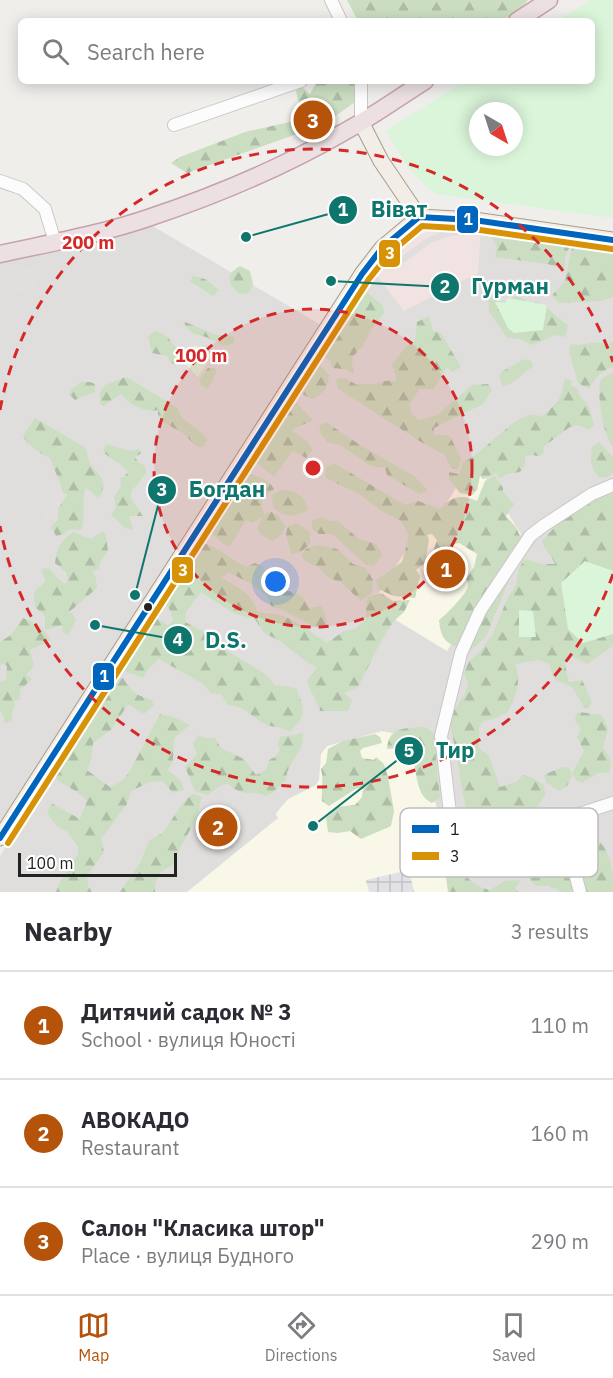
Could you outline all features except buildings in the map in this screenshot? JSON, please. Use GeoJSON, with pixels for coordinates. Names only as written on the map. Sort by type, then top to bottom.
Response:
{"type":"FeatureCollection","features":[{"type":"Feature","properties":{"kind":"highway"},"geometry":{"type":"LineString","coordinates":[[522,18],[549,0]]}},
{"type":"Feature","properties":{"kind":"highway"},"geometry":{"type":"LineString","coordinates":[[0,254],[150,217],[217,193],[277,166],[361,122],[420,84]]}},
{"type":"Feature","properties":{"kind":"main road"},"geometry":{"type":"LineString","coordinates":[[361,122],[381,161],[419,217]]}},
{"type":"Feature","properties":{"kind":"main road"},"geometry":{"type":"LineString","coordinates":[[0,838],[362,274],[382,248],[419,217],[474,220],[613,240]]}},
{"type":"Feature","properties":{"kind":"street"},"geometry":{"type":"LineString","coordinates":[[331,0],[340,18]]}},
{"type":"Feature","properties":{"kind":"street"},"geometry":{"type":"LineString","coordinates":[[174,125],[292,84]]}},
{"type":"Feature","properties":{"kind":"street"},"geometry":{"type":"LineString","coordinates":[[361,84],[361,122]]}},
{"type":"Feature","properties":{"kind":"street"},"geometry":{"type":"LineString","coordinates":[[0,181],[23,189],[45,208],[55,242]]}},
{"type":"Feature","properties":{"kind":"street"},"geometry":{"type":"LineString","coordinates":[[449,808],[441,736],[461,653],[480,611],[531,536],[592,494],[613,484]]}},
{"type":"Feature","properties":{"kind":"street"},"geometry":{"type":"LineString","coordinates":[[598,808],[613,803]]}},
{"type":"Feature","properties":{"kind":"street"},"geometry":{"type":"LineString","coordinates":[[576,877],[580,892]]}},
{"type":"Feature","properties":{"kind":"shaded area"},"geometry":{"type":"Polygon","coordinates":[[[149,224],[321,325],[0,827],[0,263],[149,224]]]}},
{"type":"Feature","properties":{"kind":"shaded area"},"geometry":{"type":"Polygon","coordinates":[[[446,225],[481,226],[478,273],[404,311],[375,273],[415,236],[446,225]]]}},
{"type":"Feature","properties":{"kind":"shaded area"},"geometry":{"type":"Polygon","coordinates":[[[481,226],[613,245],[613,892],[0,892],[0,856],[41,787],[375,273],[404,311],[481,226]]]}},
{"type":"Feature","properties":{"kind":"shaded area"},"geometry":{"type":"Polygon","coordinates":[[[460,228],[462,234],[431,243],[395,269],[391,264],[427,238],[443,231],[460,228]]]}},
{"type":"Feature","properties":{"kind":"shaded area"},"geometry":{"type":"Polygon","coordinates":[[[32,267],[37,288],[0,297],[0,274],[32,267]]]}},
{"type":"Feature","properties":{"kind":"shaded area"},"geometry":{"type":"Polygon","coordinates":[[[479,468],[521,534],[447,651],[371,605],[433,508],[441,512],[459,483],[479,468]]]}},
{"type":"Feature","properties":{"kind":"shaded area"},"geometry":{"type":"Polygon","coordinates":[[[443,481],[454,489],[441,507],[429,501],[443,481]]]}},
{"type":"Feature","properties":{"kind":"shaded area"},"geometry":{"type":"Polygon","coordinates":[[[60,491],[67,495],[42,534],[35,530],[60,491]]]}},
{"type":"Feature","properties":{"kind":"shaded area"},"geometry":{"type":"Polygon","coordinates":[[[382,731],[419,738],[437,808],[400,808],[400,877],[454,877],[458,892],[187,892],[278,818],[277,812],[288,799],[316,785],[319,780],[321,754],[327,746],[382,731]]]}},
{"type":"Feature","properties":{"kind":"shaded area"},"geometry":{"type":"Polygon","coordinates":[[[400,872],[400,877],[411,877],[414,892],[369,892],[366,880],[400,872]]]}},
{"type":"Feature","properties":{"kind":"green space"},"geometry":{"type":"Polygon","coordinates":[[[347,0],[528,0],[520,11],[505,18],[356,18],[347,0]]]}},
{"type":"Feature","properties":{"kind":"green space"},"geometry":{"type":"Polygon","coordinates":[[[591,0],[613,0],[613,218],[435,194],[408,168],[386,131],[459,84],[595,84],[595,18],[563,18],[591,0]]]}},
{"type":"Feature","properties":{"kind":"green space"},"geometry":{"type":"Polygon","coordinates":[[[315,84],[354,84],[355,102],[327,122],[321,107],[299,117],[305,131],[187,173],[171,163],[180,157],[245,132],[290,122],[298,114],[296,91],[301,86],[310,94],[315,84]]]}},
{"type":"Feature","properties":{"kind":"green space"},"geometry":{"type":"Polygon","coordinates":[[[491,236],[572,241],[565,257],[565,268],[495,257],[497,247],[491,236]]]}},
{"type":"Feature","properties":{"kind":"green space"},"geometry":{"type":"Polygon","coordinates":[[[584,240],[613,246],[613,297],[601,301],[559,303],[553,294],[565,281],[571,251],[575,243],[584,240]]]}},
{"type":"Feature","properties":{"kind":"green space"},"geometry":{"type":"Polygon","coordinates":[[[240,266],[250,271],[253,284],[249,293],[240,294],[230,280],[232,273],[240,266]]]}},
{"type":"Feature","properties":{"kind":"green space"},"geometry":{"type":"Polygon","coordinates":[[[193,276],[205,279],[219,290],[213,296],[190,281],[193,276]]]}},
{"type":"Feature","properties":{"kind":"green space"},"geometry":{"type":"Polygon","coordinates":[[[496,291],[495,299],[501,304],[516,296],[524,299],[529,305],[537,302],[546,307],[568,325],[565,337],[555,335],[532,345],[520,339],[507,338],[489,311],[488,297],[496,291]]]}},
{"type":"Feature","properties":{"kind":"green space"},"geometry":{"type":"Polygon","coordinates":[[[368,293],[383,306],[384,313],[370,331],[363,346],[353,356],[353,374],[344,369],[332,368],[331,362],[324,357],[322,352],[331,343],[337,329],[348,321],[351,311],[358,306],[361,294],[368,293]]]}},
{"type":"Feature","properties":{"kind":"green space"},"geometry":{"type":"Polygon","coordinates":[[[508,298],[547,305],[543,330],[514,333],[508,328],[495,302],[505,303],[508,298]]]}},
{"type":"Feature","properties":{"kind":"green space"},"geometry":{"type":"Polygon","coordinates":[[[429,316],[433,331],[441,333],[461,367],[452,372],[447,367],[434,389],[420,389],[409,405],[411,413],[419,420],[437,415],[472,385],[488,384],[492,390],[483,404],[434,428],[434,434],[450,436],[461,459],[458,470],[450,467],[445,455],[338,389],[336,379],[345,378],[357,385],[396,381],[392,365],[407,345],[415,341],[417,322],[429,316]]]}},
{"type":"Feature","properties":{"kind":"green space"},"geometry":{"type":"Polygon","coordinates":[[[183,321],[216,335],[234,336],[234,343],[225,346],[195,334],[183,321]]]}},
{"type":"Feature","properties":{"kind":"green space"},"geometry":{"type":"Polygon","coordinates":[[[155,331],[168,338],[183,356],[176,365],[171,363],[167,356],[152,353],[148,336],[155,331]]]}},
{"type":"Feature","properties":{"kind":"green space"},"geometry":{"type":"Polygon","coordinates":[[[613,341],[613,367],[598,375],[589,389],[578,383],[569,350],[571,344],[603,343],[607,345],[613,341]]]}},
{"type":"Feature","properties":{"kind":"green space"},"geometry":{"type":"Polygon","coordinates":[[[195,345],[212,355],[198,377],[184,362],[195,345]]]}},
{"type":"Feature","properties":{"kind":"green space"},"geometry":{"type":"Polygon","coordinates":[[[524,359],[531,361],[533,366],[510,384],[503,386],[499,377],[501,372],[524,359]]]}},
{"type":"Feature","properties":{"kind":"green space"},"geometry":{"type":"Polygon","coordinates":[[[318,363],[329,375],[325,390],[312,399],[302,394],[300,389],[303,380],[318,363]]]}},
{"type":"Feature","properties":{"kind":"green space"},"geometry":{"type":"Polygon","coordinates":[[[208,368],[214,368],[217,371],[208,389],[201,386],[199,380],[208,368]]]}},
{"type":"Feature","properties":{"kind":"green space"},"geometry":{"type":"Polygon","coordinates":[[[613,372],[613,447],[603,424],[599,395],[601,379],[613,372]]]}},
{"type":"Feature","properties":{"kind":"green space"},"geometry":{"type":"Polygon","coordinates":[[[126,377],[178,408],[182,417],[208,440],[203,447],[197,447],[183,433],[163,422],[158,416],[158,410],[138,407],[121,394],[103,406],[100,403],[100,392],[105,385],[126,377]]]}},
{"type":"Feature","properties":{"kind":"green space"},"geometry":{"type":"Polygon","coordinates":[[[564,380],[572,381],[571,386],[578,389],[579,395],[589,407],[594,425],[589,430],[578,425],[570,427],[543,447],[544,453],[539,456],[525,457],[525,465],[520,472],[507,474],[502,478],[496,473],[483,479],[480,476],[477,490],[472,495],[460,493],[449,479],[449,472],[459,474],[463,462],[521,418],[531,415],[543,416],[558,401],[564,380]]]}},
{"type":"Feature","properties":{"kind":"green space"},"geometry":{"type":"Polygon","coordinates":[[[81,382],[95,384],[95,392],[75,400],[69,394],[81,382]]]}},
{"type":"Feature","properties":{"kind":"green space"},"geometry":{"type":"Polygon","coordinates":[[[296,402],[313,420],[292,431],[307,441],[313,450],[306,458],[293,451],[274,477],[256,462],[258,453],[277,431],[283,410],[296,402]]]}},
{"type":"Feature","properties":{"kind":"green space"},"geometry":{"type":"Polygon","coordinates":[[[35,418],[86,448],[90,463],[102,478],[103,486],[99,498],[86,488],[81,530],[69,529],[64,534],[56,536],[51,526],[58,520],[62,488],[50,458],[35,449],[23,436],[35,418]]]}},
{"type":"Feature","properties":{"kind":"green space"},"geometry":{"type":"Polygon","coordinates":[[[326,422],[360,445],[414,476],[428,490],[419,494],[387,475],[385,468],[371,466],[340,445],[327,442],[319,426],[326,422]]]}},
{"type":"Feature","properties":{"kind":"green space"},"geometry":{"type":"Polygon","coordinates":[[[599,442],[613,457],[613,473],[608,477],[600,478],[592,464],[592,447],[599,442]]]}},
{"type":"Feature","properties":{"kind":"green space"},"geometry":{"type":"Polygon","coordinates":[[[106,444],[131,451],[139,449],[142,453],[135,457],[145,466],[146,473],[131,492],[131,499],[144,516],[129,516],[133,530],[125,528],[111,515],[116,506],[114,497],[121,486],[120,478],[128,472],[103,452],[106,444]]]}},
{"type":"Feature","properties":{"kind":"green space"},"geometry":{"type":"Polygon","coordinates":[[[334,463],[405,505],[418,501],[440,509],[457,497],[477,501],[485,481],[495,476],[503,492],[514,504],[506,516],[516,527],[521,538],[510,553],[515,565],[486,637],[470,651],[447,642],[442,634],[439,620],[467,589],[466,579],[474,567],[477,554],[459,543],[454,544],[437,572],[433,552],[437,540],[432,534],[427,535],[429,540],[425,563],[416,570],[420,576],[415,598],[394,596],[378,589],[376,580],[402,562],[409,536],[401,521],[382,511],[359,494],[326,478],[325,467],[334,463]]]}},
{"type":"Feature","properties":{"kind":"green space"},"geometry":{"type":"Polygon","coordinates":[[[251,475],[264,479],[274,489],[262,500],[265,515],[269,511],[277,514],[286,526],[282,534],[273,541],[261,535],[257,528],[263,517],[252,523],[246,520],[230,546],[225,545],[212,534],[213,524],[239,480],[251,475]]]}},
{"type":"Feature","properties":{"kind":"green space"},"geometry":{"type":"Polygon","coordinates":[[[613,488],[613,646],[587,664],[571,656],[567,659],[565,665],[569,682],[582,680],[592,702],[588,709],[584,707],[572,687],[554,679],[549,664],[539,660],[515,664],[518,682],[513,702],[507,713],[482,721],[479,728],[479,748],[489,756],[500,787],[516,782],[523,775],[544,785],[545,795],[537,808],[466,808],[448,719],[465,694],[468,684],[464,674],[469,661],[480,652],[493,634],[507,599],[516,585],[519,568],[525,559],[541,564],[555,564],[542,541],[563,518],[613,488]]]}},
{"type":"Feature","properties":{"kind":"green space"},"geometry":{"type":"Polygon","coordinates":[[[281,490],[299,494],[308,510],[290,516],[277,511],[273,507],[272,495],[281,490]]]}},
{"type":"Feature","properties":{"kind":"green space"},"geometry":{"type":"Polygon","coordinates":[[[322,517],[330,521],[338,521],[359,539],[376,544],[383,555],[374,566],[366,565],[332,534],[319,534],[311,528],[313,520],[322,517]]]}},
{"type":"Feature","properties":{"kind":"green space"},"geometry":{"type":"Polygon","coordinates":[[[297,523],[310,532],[310,544],[301,552],[291,554],[286,534],[288,526],[297,523]]]}},
{"type":"Feature","properties":{"kind":"green space"},"geometry":{"type":"Polygon","coordinates":[[[103,531],[108,551],[100,562],[99,569],[92,571],[96,578],[97,588],[68,613],[72,613],[76,620],[68,635],[63,633],[62,625],[45,630],[45,616],[35,607],[34,592],[46,581],[42,572],[43,568],[50,569],[65,584],[68,579],[66,572],[55,563],[62,542],[73,532],[91,539],[103,531]]]}},
{"type":"Feature","properties":{"kind":"green space"},"geometry":{"type":"Polygon","coordinates":[[[204,543],[246,567],[255,563],[263,567],[272,585],[302,596],[310,608],[321,606],[327,625],[321,629],[271,606],[259,589],[240,578],[228,572],[222,578],[248,595],[257,611],[289,619],[327,643],[344,631],[355,629],[366,619],[368,597],[381,593],[393,601],[410,600],[404,612],[393,622],[379,645],[358,687],[344,693],[352,700],[348,711],[320,711],[307,681],[317,667],[308,663],[280,641],[264,633],[255,619],[235,614],[201,592],[186,612],[185,622],[206,633],[213,642],[264,673],[275,685],[296,688],[303,712],[302,717],[290,732],[265,724],[241,708],[228,705],[221,694],[211,693],[202,683],[159,659],[149,668],[143,678],[121,668],[136,642],[156,618],[168,625],[173,621],[166,604],[167,598],[195,552],[204,543]]]}},
{"type":"Feature","properties":{"kind":"green space"},"geometry":{"type":"Polygon","coordinates":[[[317,545],[337,549],[353,564],[366,568],[373,580],[372,593],[361,601],[340,582],[327,577],[318,567],[301,556],[306,549],[317,545]]]}},
{"type":"Feature","properties":{"kind":"green space"},"geometry":{"type":"Polygon","coordinates":[[[585,561],[613,571],[613,634],[583,643],[568,629],[561,583],[585,561]]]}},
{"type":"Feature","properties":{"kind":"green space"},"geometry":{"type":"Polygon","coordinates":[[[519,610],[533,611],[536,637],[519,637],[519,610]]]}},
{"type":"Feature","properties":{"kind":"green space"},"geometry":{"type":"Polygon","coordinates":[[[23,618],[36,624],[50,641],[30,650],[34,666],[26,675],[32,679],[20,690],[20,699],[14,701],[12,720],[5,723],[0,711],[0,682],[6,680],[7,666],[2,663],[0,666],[0,642],[11,635],[23,618]]]}},
{"type":"Feature","properties":{"kind":"green space"},"geometry":{"type":"Polygon","coordinates":[[[123,678],[134,692],[151,699],[154,705],[144,714],[128,704],[112,729],[93,743],[87,770],[110,787],[122,781],[130,771],[160,714],[179,719],[190,725],[174,738],[173,761],[168,770],[181,781],[184,790],[173,793],[163,781],[150,782],[131,791],[127,804],[101,839],[104,852],[87,876],[88,886],[92,892],[56,892],[78,854],[78,847],[68,832],[57,826],[47,813],[51,803],[80,819],[87,801],[52,774],[66,752],[72,747],[93,704],[114,679],[123,678]]]}},
{"type":"Feature","properties":{"kind":"green space"},"geometry":{"type":"Polygon","coordinates":[[[579,712],[602,715],[608,728],[603,748],[611,763],[609,773],[598,773],[582,783],[576,780],[572,773],[584,751],[577,737],[581,729],[575,721],[576,714],[579,712]]]}},
{"type":"Feature","properties":{"kind":"green space"},"geometry":{"type":"Polygon","coordinates":[[[420,727],[429,729],[438,741],[435,749],[440,798],[432,803],[426,799],[419,787],[410,751],[400,748],[387,749],[388,742],[398,730],[420,727]]]}},
{"type":"Feature","properties":{"kind":"green space"},"geometry":{"type":"Polygon","coordinates":[[[303,733],[301,748],[289,767],[286,780],[266,796],[243,793],[228,784],[221,785],[208,795],[195,791],[185,767],[197,754],[193,743],[199,735],[204,738],[215,738],[221,748],[244,759],[256,775],[266,770],[269,760],[275,757],[280,750],[278,744],[280,737],[303,733]]]}},
{"type":"Feature","properties":{"kind":"green space"},"geometry":{"type":"Polygon","coordinates":[[[375,734],[380,737],[382,743],[360,751],[362,758],[374,760],[376,757],[384,764],[394,811],[391,826],[361,839],[350,831],[328,832],[326,818],[336,807],[355,805],[362,797],[363,789],[357,788],[329,806],[322,801],[321,769],[326,763],[328,749],[343,741],[375,734]]]}},
{"type":"Feature","properties":{"kind":"green space"},"geometry":{"type":"Polygon","coordinates":[[[562,767],[569,768],[572,775],[567,786],[559,791],[546,782],[544,775],[562,767]]]}},
{"type":"Feature","properties":{"kind":"green space"},"geometry":{"type":"Polygon","coordinates":[[[192,794],[201,796],[197,814],[172,866],[159,876],[155,892],[120,892],[140,863],[149,841],[164,832],[181,805],[192,794]]]}},
{"type":"Feature","properties":{"kind":"green space"},"geometry":{"type":"Polygon","coordinates":[[[598,840],[610,859],[613,892],[559,892],[548,886],[536,886],[529,879],[533,877],[598,877],[598,840]]]}},
{"type":"Feature","properties":{"kind":"green space"},"geometry":{"type":"Polygon","coordinates":[[[446,877],[468,877],[477,885],[490,890],[504,881],[521,880],[515,889],[518,892],[448,892],[446,877]]]}},
{"type":"Feature","properties":{"kind":"transit line","name":"1"},"geometry":{"type":"LineString","coordinates":[[0,838],[362,274],[382,248],[419,217],[474,220],[613,240]]}},
{"type":"Feature","properties":{"kind":"transit line","name":"3"},"geometry":{"type":"LineString","coordinates":[[8,843],[369,279],[389,254],[422,226],[473,229],[612,249]]}},
{"type":"Feature","properties":{"kind":"place","name":"Салон \"Класика штор\""},"geometry":{"type":"Point","coordinates":[313,120]}},
{"type":"Feature","properties":{"kind":"place","name":"Віват"},"geometry":{"type":"Point","coordinates":[246,237]}},
{"type":"Feature","properties":{"kind":"place","name":"Гурман"},"geometry":{"type":"Point","coordinates":[331,281]}},
{"type":"Feature","properties":{"kind":"place","name":"Дитячий садок № 3"},"geometry":{"type":"Point","coordinates":[446,569]}},
{"type":"Feature","properties":{"kind":"place","name":"Богдан"},"geometry":{"type":"Point","coordinates":[135,595]}},
{"type":"Feature","properties":{"kind":"place","name":"D.S."},"geometry":{"type":"Point","coordinates":[95,625]}},
{"type":"Feature","properties":{"kind":"place","name":"Тир"},"geometry":{"type":"Point","coordinates":[313,826]}},
{"type":"Feature","properties":{"kind":"place","name":"АВОКАДО"},"geometry":{"type":"Point","coordinates":[218,827]}}]}
